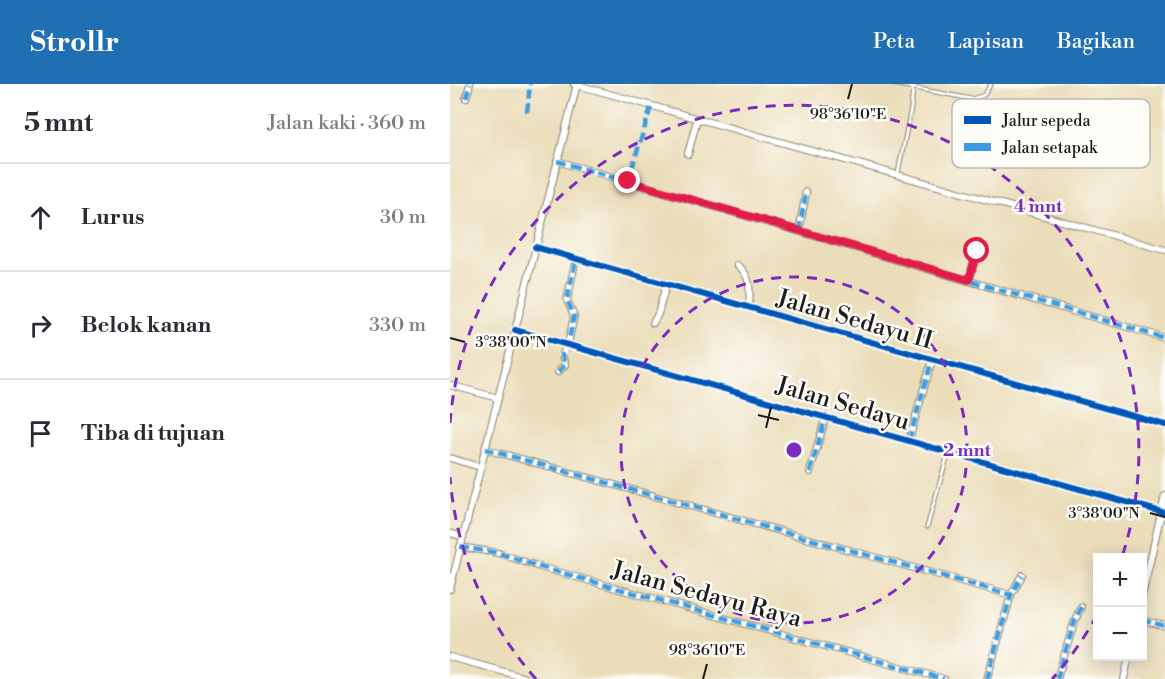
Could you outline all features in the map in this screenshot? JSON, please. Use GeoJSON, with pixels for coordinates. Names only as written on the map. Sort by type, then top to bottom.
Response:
{"type":"FeatureCollection","features":[{"type":"Feature","properties":{"kind":"street"},"geometry":{"type":"LineString","coordinates":[[466,98],[470,84]]}},
{"type":"Feature","properties":{"kind":"street"},"geometry":{"type":"LineString","coordinates":[[450,589],[577,85],[1165,250]]}},
{"type":"Feature","properties":{"kind":"street"},"geometry":{"type":"LineString","coordinates":[[688,154],[697,119]]}},
{"type":"Feature","properties":{"kind":"street"},"geometry":{"type":"LineString","coordinates":[[557,160],[1165,338]]}},
{"type":"Feature","properties":{"kind":"street"},"geometry":{"type":"LineString","coordinates":[[799,231],[806,192]]}},
{"type":"Feature","properties":{"kind":"street"},"geometry":{"type":"LineString","coordinates":[[969,280],[979,243]]}},
{"type":"Feature","properties":{"kind":"street","name":"Jalan Sedayu II"},"geometry":{"type":"LineString","coordinates":[[535,247],[1165,425]]}},
{"type":"Feature","properties":{"kind":"street"},"geometry":{"type":"LineString","coordinates":[[558,372],[565,365],[562,355],[568,344],[574,316],[567,300],[576,259]]}},
{"type":"Feature","properties":{"kind":"street"},"geometry":{"type":"LineString","coordinates":[[737,265],[743,269],[749,284],[749,308]]}},
{"type":"Feature","properties":{"kind":"street"},"geometry":{"type":"LineString","coordinates":[[653,323],[661,306],[666,285]]}},
{"type":"Feature","properties":{"kind":"street","name":"Jalan Sedayu"},"geometry":{"type":"LineString","coordinates":[[515,330],[1163,512]]}},
{"type":"Feature","properties":{"kind":"street"},"geometry":{"type":"LineString","coordinates":[[909,440],[932,360]]}},
{"type":"Feature","properties":{"kind":"street"},"geometry":{"type":"LineString","coordinates":[[450,385],[498,398]]}},
{"type":"Feature","properties":{"kind":"street"},"geometry":{"type":"LineString","coordinates":[[810,472],[826,416]]}},
{"type":"Feature","properties":{"kind":"street"},"geometry":{"type":"LineString","coordinates":[[485,449],[1011,595]]}},
{"type":"Feature","properties":{"kind":"street"},"geometry":{"type":"LineString","coordinates":[[450,458],[480,467]]}},
{"type":"Feature","properties":{"kind":"street"},"geometry":{"type":"LineString","coordinates":[[1147,579],[1165,496]]}},
{"type":"Feature","properties":{"kind":"street"},"geometry":{"type":"LineString","coordinates":[[450,533],[463,537]]}},
{"type":"Feature","properties":{"kind":"street","name":"Jalan Sedayu Raya"},"geometry":{"type":"LineString","coordinates":[[460,547],[498,553],[540,567],[944,679]]}},
{"type":"Feature","properties":{"kind":"street"},"geometry":{"type":"LineString","coordinates":[[987,679],[1011,595],[1022,575]]}},
{"type":"Feature","properties":{"kind":"street"},"geometry":{"type":"LineString","coordinates":[[1057,679],[1075,620],[1082,607]]}},
{"type":"Feature","properties":{"kind":"street"},"geometry":{"type":"LineString","coordinates":[[1147,621],[1165,626]]}},
{"type":"Feature","properties":{"kind":"street"},"geometry":{"type":"LineString","coordinates":[[450,657],[530,679]]}},
{"type":"Feature","properties":{"kind":"street"},"geometry":{"type":"LineString","coordinates":[[1124,679],[1127,661]]}},
{"type":"Feature","properties":{"kind":"lane"},"geometry":{"type":"LineString","coordinates":[[893,84],[972,99],[984,95],[991,84]]}},
{"type":"Feature","properties":{"kind":"lane"},"geometry":{"type":"LineString","coordinates":[[897,175],[913,88]]}},
{"type":"Feature","properties":{"kind":"lane"},"geometry":{"type":"LineString","coordinates":[[927,527],[949,451]]}},
{"type":"Feature","properties":{"kind":"marked path"},"geometry":{"type":"LineString","coordinates":[[466,98],[470,84]]}},
{"type":"Feature","properties":{"kind":"marked path"},"geometry":{"type":"LineString","coordinates":[[527,112],[530,84]]}},
{"type":"Feature","properties":{"kind":"marked path"},"geometry":{"type":"LineString","coordinates":[[628,181],[651,107]]}},
{"type":"Feature","properties":{"kind":"marked path"},"geometry":{"type":"LineString","coordinates":[[557,161],[1165,338]]}},
{"type":"Feature","properties":{"kind":"marked path"},"geometry":{"type":"LineString","coordinates":[[799,231],[806,192]]}},
{"type":"Feature","properties":{"kind":"marked path"},"geometry":{"type":"LineString","coordinates":[[969,281],[979,243]]}},
{"type":"Feature","properties":{"kind":"marked path"},"geometry":{"type":"LineString","coordinates":[[558,372],[565,365],[562,355],[568,344],[574,316],[567,300],[576,259]]}},
{"type":"Feature","properties":{"kind":"marked path"},"geometry":{"type":"LineString","coordinates":[[909,440],[932,360]]}},
{"type":"Feature","properties":{"kind":"marked path"},"geometry":{"type":"LineString","coordinates":[[810,472],[826,416]]}},
{"type":"Feature","properties":{"kind":"marked path"},"geometry":{"type":"LineString","coordinates":[[485,449],[1011,595]]}},
{"type":"Feature","properties":{"kind":"marked path"},"geometry":{"type":"LineString","coordinates":[[460,547],[498,553],[540,567],[944,679]]}},
{"type":"Feature","properties":{"kind":"marked path"},"geometry":{"type":"LineString","coordinates":[[987,679],[1011,595],[1022,575]]}},
{"type":"Feature","properties":{"kind":"marked path"},"geometry":{"type":"LineString","coordinates":[[1057,679],[1081,607]]}},
{"type":"Feature","properties":{"kind":"marked path"},"geometry":{"type":"LineString","coordinates":[[1147,621],[1165,626]]}},
{"type":"Feature","properties":{"kind":"cycle path"},"geometry":{"type":"LineString","coordinates":[[535,247],[1165,425]]}},
{"type":"Feature","properties":{"kind":"cycle path"},"geometry":{"type":"LineString","coordinates":[[515,330],[1165,513]]}},
{"type":"Feature","properties":{"kind":"route"},"geometry":{"type":"LineString","coordinates":[[628,181],[969,280],[977,251]]}}]}
